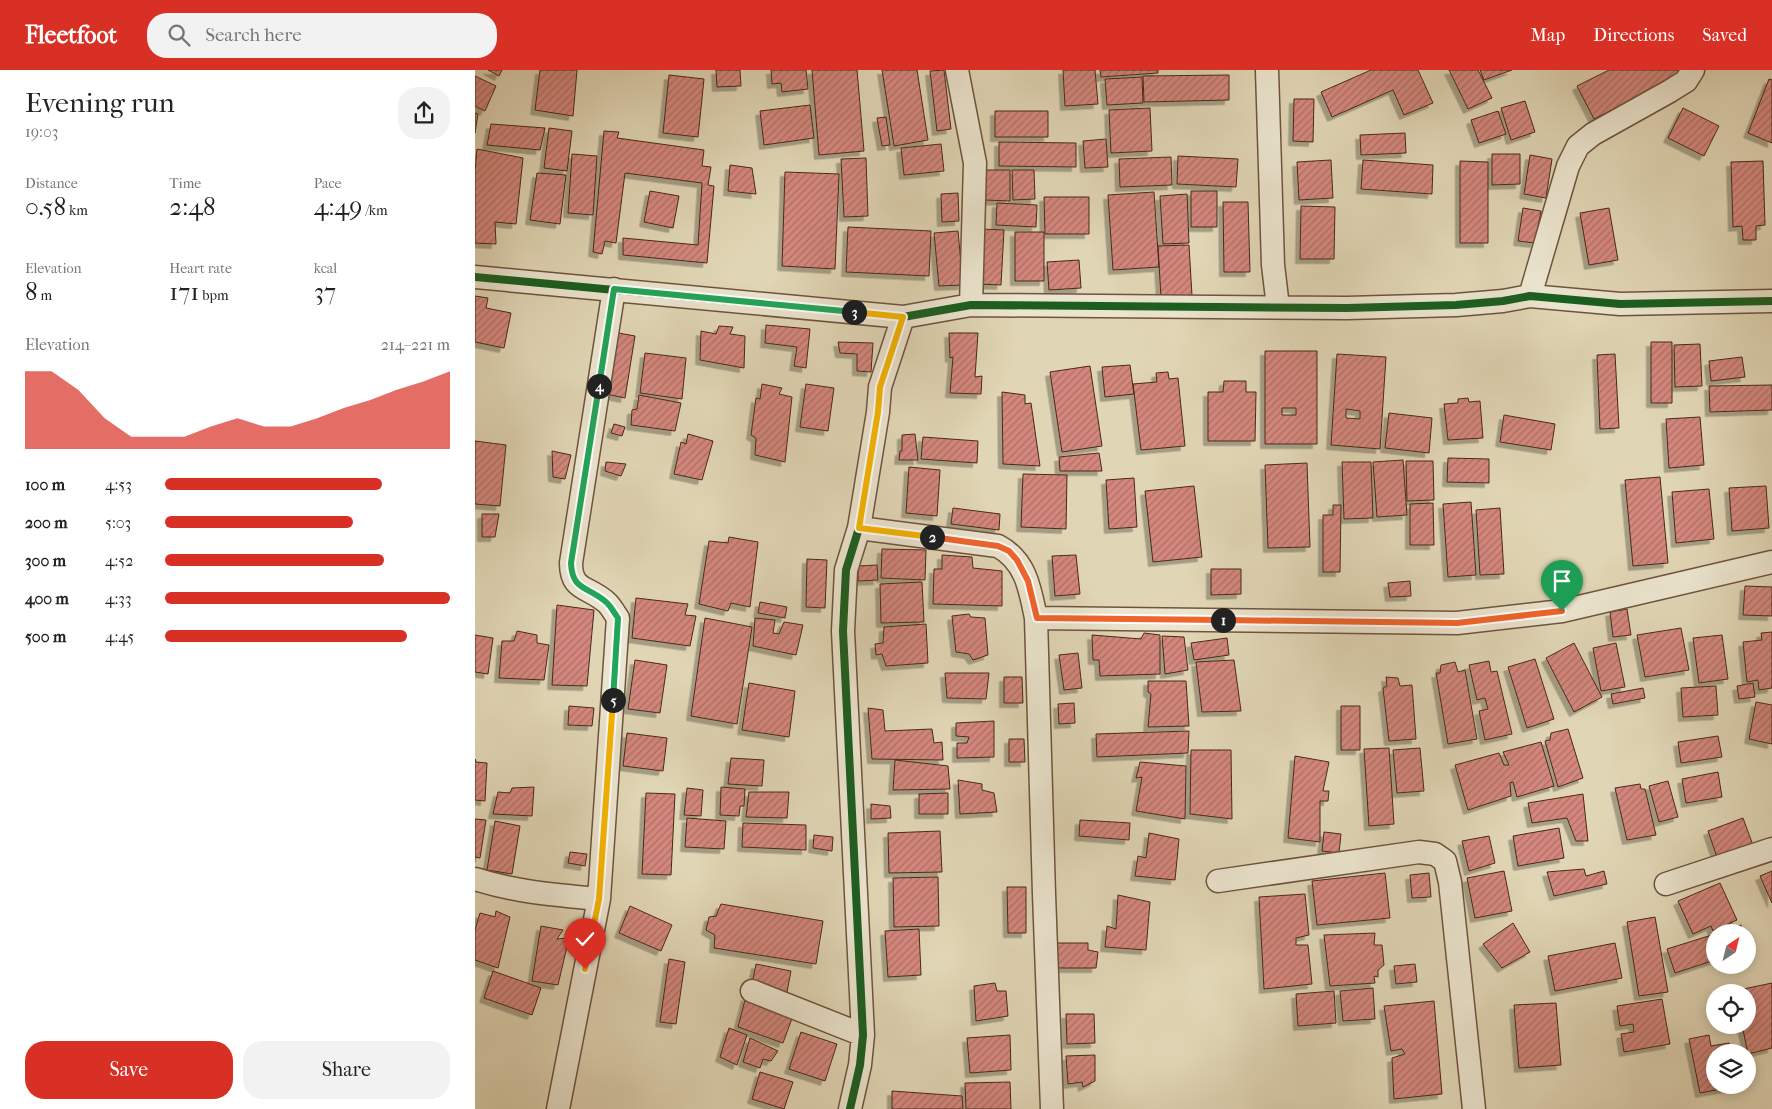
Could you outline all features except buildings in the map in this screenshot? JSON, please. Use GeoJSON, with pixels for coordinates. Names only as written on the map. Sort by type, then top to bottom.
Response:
{"type":"FeatureCollection","features":[{"type":"Feature","properties":{"kind":"street"},"geometry":{"type":"LineString","coordinates":[[957,70],[975,162],[971,305]]}},
{"type":"Feature","properties":{"kind":"street"},"geometry":{"type":"LineString","coordinates":[[1267,70],[1273,265],[1278,307]]}},
{"type":"Feature","properties":{"kind":"street"},"geometry":{"type":"LineString","coordinates":[[1530,296],[1568,166],[1578,146],[1593,134],[1670,91],[1686,80],[1693,70]]}},
{"type":"Feature","properties":{"kind":"street"},"geometry":{"type":"LineString","coordinates":[[475,277],[903,317],[971,305],[1347,308],[1456,305],[1503,301],[1530,296],[1620,304],[1772,300]]}},
{"type":"Feature","properties":{"kind":"street"},"geometry":{"type":"LineString","coordinates":[[558,1109],[599,899],[618,618],[606,602],[575,582],[571,574],[571,563],[614,289]]}},
{"type":"Feature","properties":{"kind":"street"},"geometry":{"type":"LineString","coordinates":[[849,1109],[860,1065],[863,1036],[843,630],[846,570],[859,528],[878,412],[880,387],[903,317]]}},
{"type":"Feature","properties":{"kind":"street"},"geometry":{"type":"LineString","coordinates":[[859,528],[998,546],[1009,551],[1017,560],[1028,581],[1037,618],[1043,876],[1052,1109]]}},
{"type":"Feature","properties":{"kind":"street"},"geometry":{"type":"LineString","coordinates":[[1037,618],[1457,623],[1562,611],[1772,562]]}},
{"type":"Feature","properties":{"kind":"street"},"geometry":{"type":"LineString","coordinates":[[1666,884],[1772,849]]}},
{"type":"Feature","properties":{"kind":"street"},"geometry":{"type":"LineString","coordinates":[[1218,881],[1419,852],[1435,854],[1445,861],[1450,882],[1474,1109]]}},
{"type":"Feature","properties":{"kind":"street"},"geometry":{"type":"LineString","coordinates":[[475,880],[501,887],[599,899]]}},
{"type":"Feature","properties":{"kind":"street"},"geometry":{"type":"LineString","coordinates":[[752,991],[863,1036]]}},
{"type":"Feature","properties":{"kind":"cycle path"},"geometry":{"type":"LineString","coordinates":[[475,277],[903,317],[971,305],[1347,308],[1456,305],[1503,301],[1530,296],[1620,304],[1772,301]]}},
{"type":"Feature","properties":{"kind":"cycle path"},"geometry":{"type":"LineString","coordinates":[[850,1109],[860,1065],[863,1035],[843,631],[846,570],[859,528],[878,412],[880,387],[903,317]]}},
{"type":"Feature","properties":{"kind":"route"},"geometry":{"type":"LineString","coordinates":[[585,969],[599,899],[618,618],[606,602],[575,582],[571,574],[571,563],[614,289],[903,317],[880,387],[878,412],[859,528],[998,546],[1009,551],[1017,560],[1028,581],[1037,618],[1457,623],[1541,615],[1562,611]]}}]}
